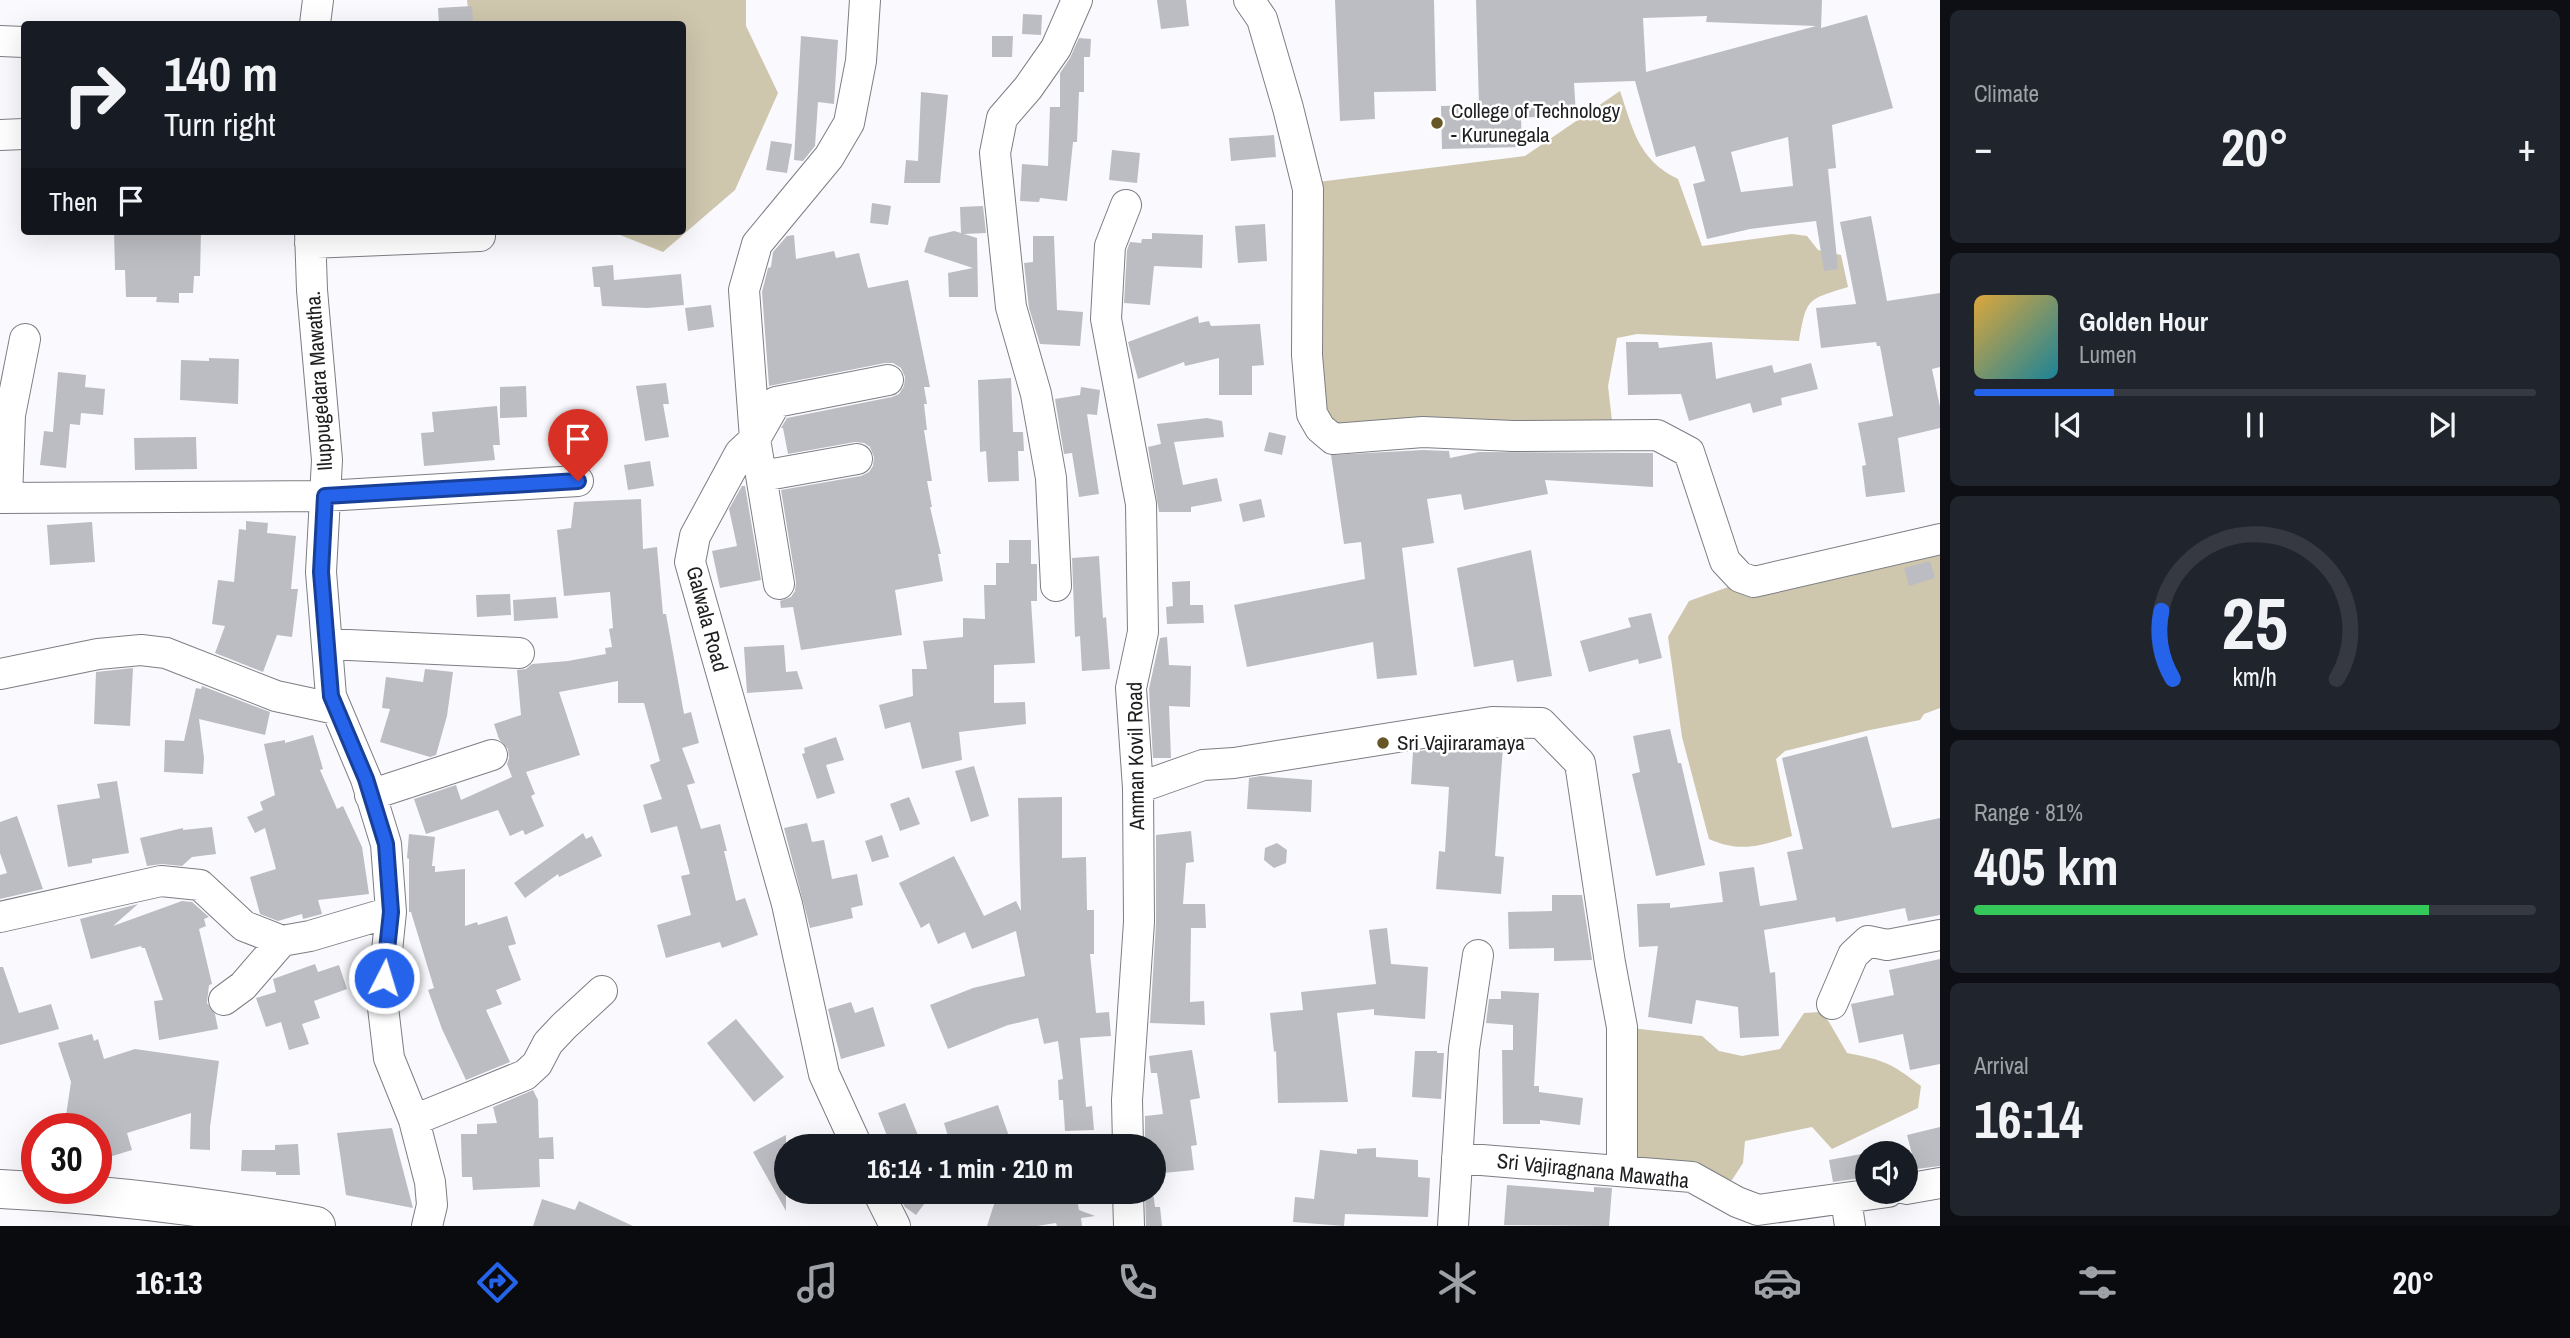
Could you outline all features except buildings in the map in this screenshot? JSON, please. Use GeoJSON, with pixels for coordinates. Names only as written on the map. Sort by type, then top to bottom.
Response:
{"type":"FeatureCollection","features":[{"type":"Feature","properties":{"kind":"main road"},"geometry":{"type":"LineString","coordinates":[[0,1189],[62,1192],[199,1216],[316,1226]]}},
{"type":"Feature","properties":{"kind":"street"},"geometry":{"type":"LineString","coordinates":[[315,21],[318,0]]}},
{"type":"Feature","properties":{"kind":"street"},"geometry":{"type":"LineString","coordinates":[[779,584],[755,439],[744,290],[757,244],[829,157],[849,123],[861,61],[865,0]]}},
{"type":"Feature","properties":{"kind":"street"},"geometry":{"type":"LineString","coordinates":[[1056,586],[1051,478],[1036,394],[1011,307],[995,153],[1002,118],[1028,88],[1056,48],[1077,0]]}},
{"type":"Feature","properties":{"kind":"street"},"geometry":{"type":"LineString","coordinates":[[1249,0],[1262,19],[1308,189],[1307,355],[1312,414],[1320,428],[1333,439],[1423,432],[1513,436],[1657,435],[1689,452],[1725,561],[1740,578],[1754,582],[1940,539]]}},
{"type":"Feature","properties":{"kind":"street"},"geometry":{"type":"LineString","coordinates":[[0,41],[21,42]]}},
{"type":"Feature","properties":{"kind":"street"},"geometry":{"type":"LineString","coordinates":[[0,135],[21,134]]}},
{"type":"Feature","properties":{"kind":"street","name":"Amman Kovil Road"},"geometry":{"type":"LineString","coordinates":[[1126,205],[1110,246],[1106,319],[1141,505],[1143,632],[1131,688],[1138,788],[1139,922],[1127,1100],[1128,1134]]}},
{"type":"Feature","properties":{"kind":"street"},"geometry":{"type":"LineString","coordinates":[[310,237],[480,236]]}},
{"type":"Feature","properties":{"kind":"street","name":"Iluppugedara Mawatha."},"geometry":{"type":"LineString","coordinates":[[310,237],[327,460],[321,572],[331,696],[370,794],[386,844],[391,912],[382,999],[390,1058],[414,1120],[430,1182],[432,1205],[427,1226]]}},
{"type":"Feature","properties":{"kind":"street"},"geometry":{"type":"LineString","coordinates":[[25,339],[10,415],[4,498],[325,496],[578,481]]}},
{"type":"Feature","properties":{"kind":"street","name":"Galwala Road"},"geometry":{"type":"LineString","coordinates":[[852,1134],[824,1074],[787,904],[690,562],[695,536],[740,453],[755,439],[776,402],[888,380]]}},
{"type":"Feature","properties":{"kind":"street"},"geometry":{"type":"LineString","coordinates":[[762,476],[857,459]]}},
{"type":"Feature","properties":{"kind":"street"},"geometry":{"type":"LineString","coordinates":[[327,645],[519,653]]}},
{"type":"Feature","properties":{"kind":"street"},"geometry":{"type":"LineString","coordinates":[[0,674],[98,654],[141,650],[166,653],[276,696],[336,709]]}},
{"type":"Feature","properties":{"kind":"street"},"geometry":{"type":"LineString","coordinates":[[1138,788],[1203,765],[1234,763],[1492,722],[1541,723],[1580,763],[1622,1027],[1622,1170]]}},
{"type":"Feature","properties":{"kind":"street"},"geometry":{"type":"LineString","coordinates":[[370,794],[492,755]]}},
{"type":"Feature","properties":{"kind":"street"},"geometry":{"type":"LineString","coordinates":[[0,917],[161,881],[200,885],[244,926],[282,941],[310,936],[391,912]]}},
{"type":"Feature","properties":{"kind":"street"},"geometry":{"type":"LineString","coordinates":[[1832,1004],[1853,955],[1868,941],[1887,945],[1940,935]]}},
{"type":"Feature","properties":{"kind":"street"},"geometry":{"type":"LineString","coordinates":[[224,1000],[243,986],[282,941]]}},
{"type":"Feature","properties":{"kind":"street"},"geometry":{"type":"LineString","coordinates":[[1453,1226],[1464,1049],[1478,955]]}},
{"type":"Feature","properties":{"kind":"street"},"geometry":{"type":"LineString","coordinates":[[414,1120],[525,1075],[537,1065],[548,1043],[602,991]]}},
{"type":"Feature","properties":{"kind":"street","name":"Sri Vajiragnana Mawatha"},"geometry":{"type":"LineString","coordinates":[[1457,1158],[1692,1177],[1737,1202],[1758,1210],[1848,1212],[1864,1204]]}},
{"type":"Feature","properties":{"kind":"street"},"geometry":{"type":"LineString","coordinates":[[1918,1187],[1940,1183]]}},
{"type":"Feature","properties":{"kind":"street"},"geometry":{"type":"LineString","coordinates":[[884,1204],[895,1226]]}},
{"type":"Feature","properties":{"kind":"street"},"geometry":{"type":"LineString","coordinates":[[1128,1204],[1129,1226]]}},
{"type":"Feature","properties":{"kind":"shaded area"},"geometry":{"type":"Polygon","coordinates":[[[467,0],[746,0],[746,26],[778,93],[735,190],[686,232],[686,21],[470,21],[467,0]]]}},
{"type":"Feature","properties":{"kind":"shaded area"},"geometry":{"type":"Polygon","coordinates":[[[1620,91],[1645,153],[1654,163],[1678,179],[1702,246],[1792,234],[1807,236],[1818,250],[1841,255],[1848,287],[1816,298],[1811,303],[1804,316],[1799,341],[1637,334],[1617,338],[1608,386],[1613,429],[1335,434],[1319,400],[1318,182],[1525,156],[1620,91]]]}},
{"type":"Feature","properties":{"kind":"shaded area"},"geometry":{"type":"Polygon","coordinates":[[[620,235],[683,235],[663,252],[620,235]]]}},
{"type":"Feature","properties":{"kind":"shaded area"},"geometry":{"type":"Polygon","coordinates":[[[1940,550],[1940,708],[1924,714],[1920,720],[1785,751],[1776,759],[1792,836],[1770,843],[1741,847],[1709,839],[1682,737],[1668,637],[1689,601],[1745,581],[1940,550]]]}},
{"type":"Feature","properties":{"kind":"shaded area"},"geometry":{"type":"Polygon","coordinates":[[[1820,1012],[1847,1053],[1887,1064],[1921,1086],[1918,1108],[1832,1149],[1812,1127],[1745,1141],[1743,1163],[1732,1180],[1622,1170],[1622,1027],[1702,1036],[1719,1051],[1742,1056],[1780,1049],[1804,1013],[1820,1012]]]}},
{"type":"Feature","properties":{"kind":"place","name":"College of Technology - Kurunegala"},"geometry":{"type":"Point","coordinates":[1437,123]}},
{"type":"Feature","properties":{"kind":"place","name":"Sri Vajiraramaya"},"geometry":{"type":"Point","coordinates":[1383,743]}},
{"type":"Feature","properties":{"kind":"route"},"geometry":{"type":"LineString","coordinates":[[384,978],[391,912],[386,844],[366,779],[331,696],[321,572],[325,496],[578,481]]}}]}
